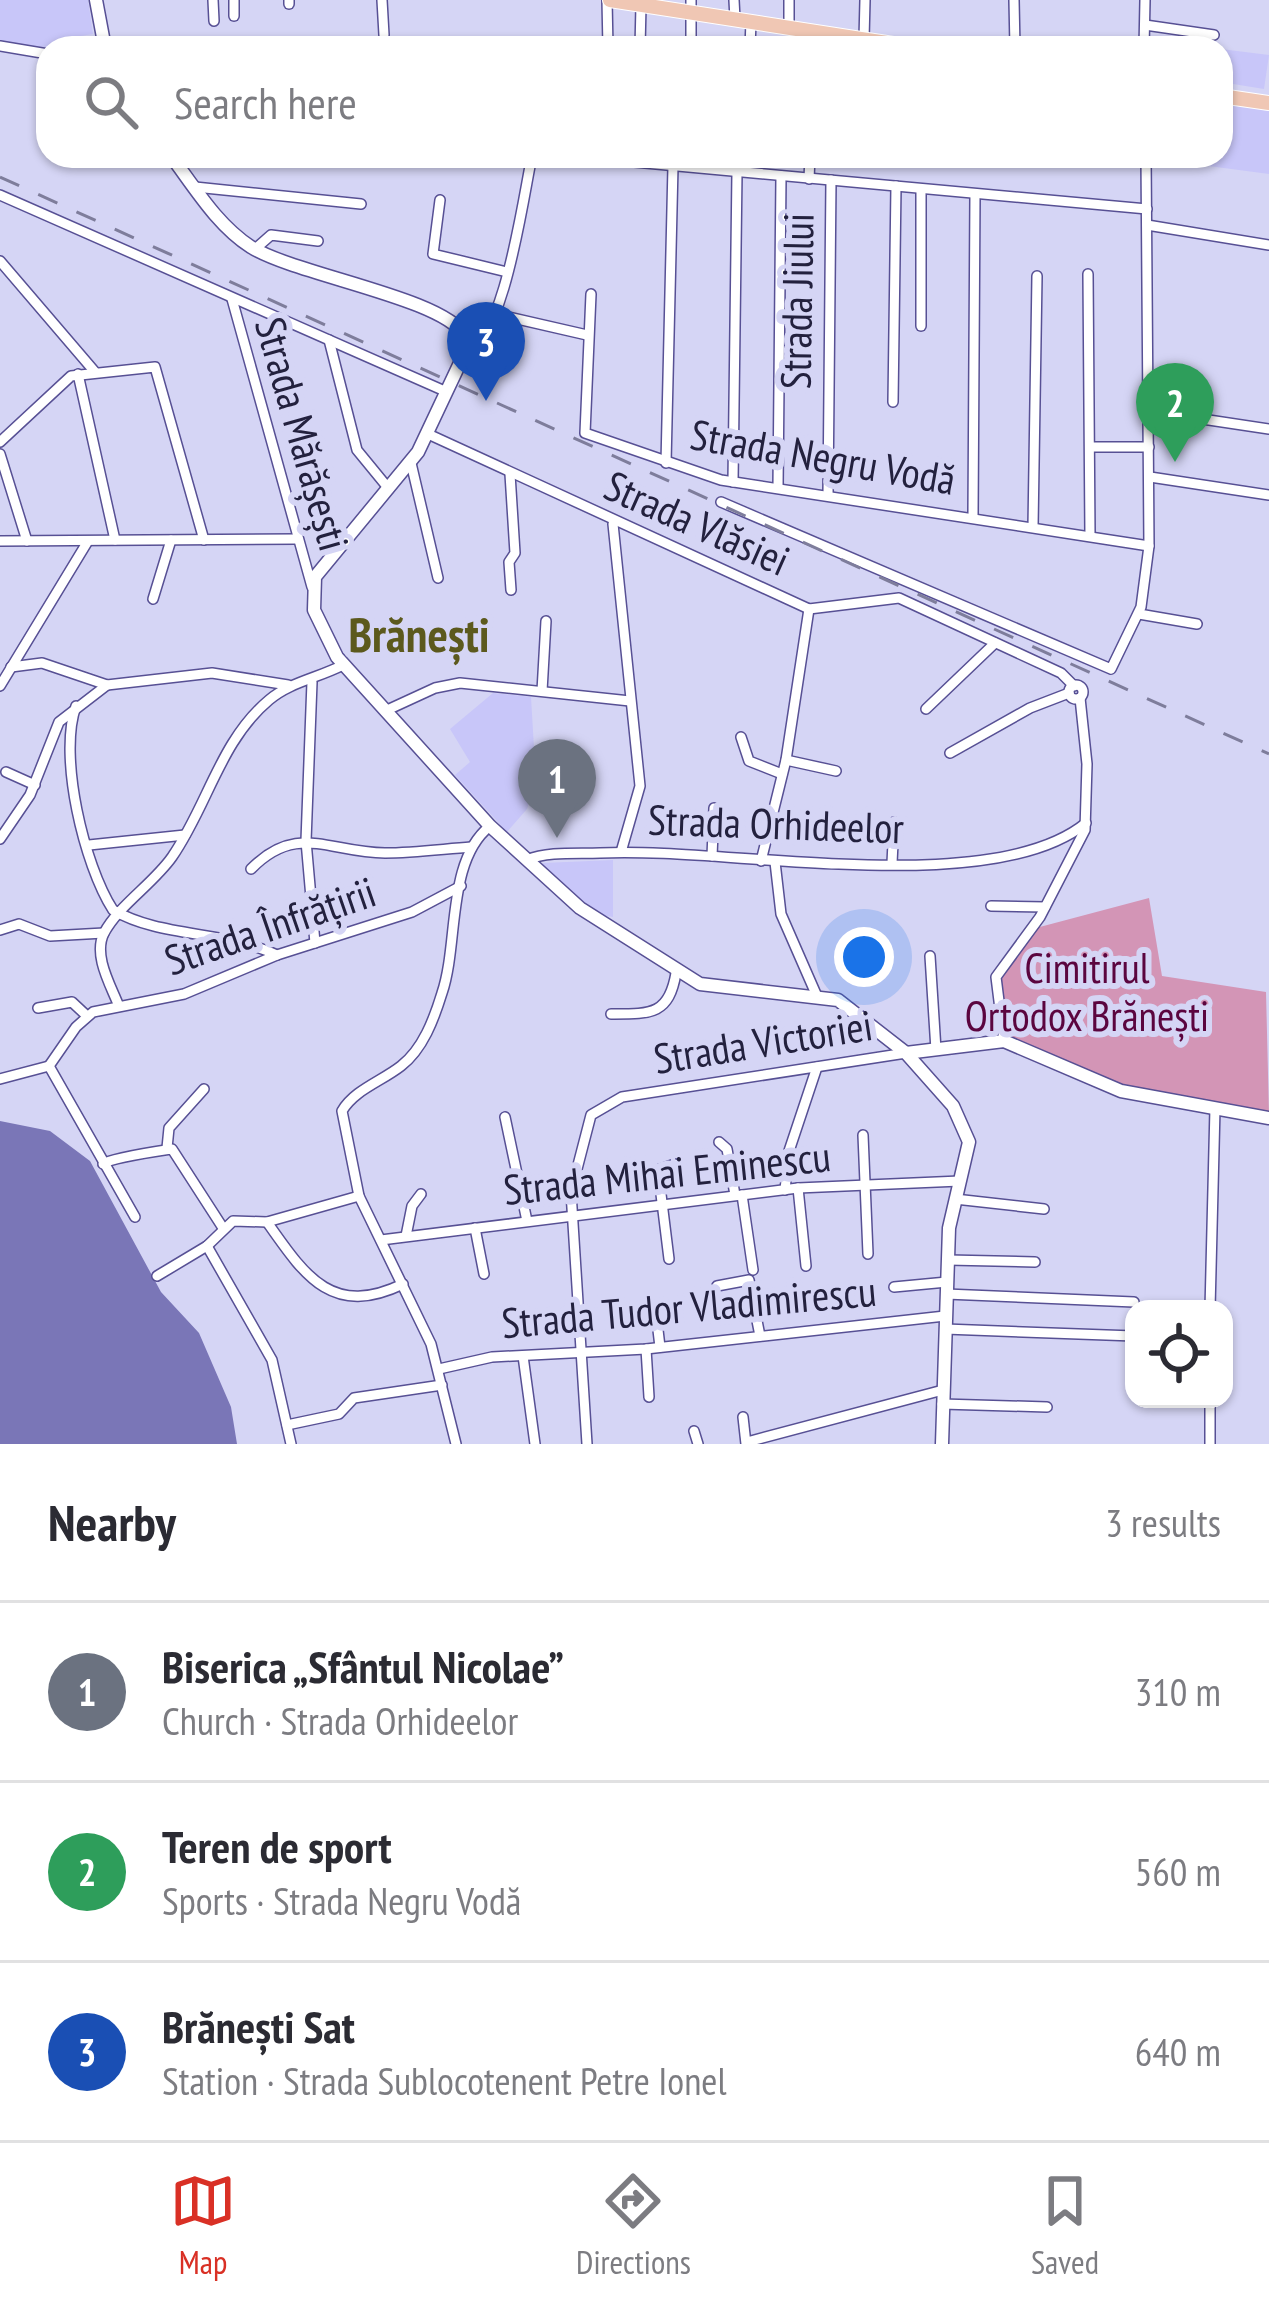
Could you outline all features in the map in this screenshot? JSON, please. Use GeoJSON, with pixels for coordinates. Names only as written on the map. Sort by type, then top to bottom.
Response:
{"type":"FeatureCollection","features":[{"type":"Feature","properties":{"kind":"main road"},"geometry":{"type":"LineString","coordinates":[[96,0],[103,36]]}},
{"type":"Feature","properties":{"kind":"main road"},"geometry":{"type":"LineString","coordinates":[[609,0],[683,6],[844,36]]}},
{"type":"Feature","properties":{"kind":"main road"},"geometry":{"type":"LineString","coordinates":[[1233,98],[1269,104]]}},
{"type":"Feature","properties":{"kind":"main road"},"geometry":{"type":"LineString","coordinates":[[181,168],[230,230],[255,249],[439,313],[462,331],[463,356],[428,434],[411,463],[324,563],[312,587],[316,617],[343,665],[490,826],[592,917],[676,973],[709,987],[816,994],[846,1004],[906,1053],[964,1122],[969,1142],[955,1199],[946,1288],[942,1444]]}},
{"type":"Feature","properties":{"kind":"main road"},"geometry":{"type":"LineString","coordinates":[[1004,1041],[1121,1090],[1269,1118]]}},
{"type":"Feature","properties":{"kind":"main road","name":"Strada Victoriei"},"geometry":{"type":"LineString","coordinates":[[906,1053],[1004,1041]]}},
{"type":"Feature","properties":{"kind":"street"},"geometry":{"type":"LineString","coordinates":[[213,0],[214,22]]}},
{"type":"Feature","properties":{"kind":"street"},"geometry":{"type":"LineString","coordinates":[[234,0],[234,16]]}},
{"type":"Feature","properties":{"kind":"street"},"geometry":{"type":"LineString","coordinates":[[382,0],[384,35]]}},
{"type":"Feature","properties":{"kind":"street"},"geometry":{"type":"LineString","coordinates":[[608,36],[609,0]]}},
{"type":"Feature","properties":{"kind":"street"},"geometry":{"type":"LineString","coordinates":[[734,0],[748,36]]}},
{"type":"Feature","properties":{"kind":"street"},"geometry":{"type":"LineString","coordinates":[[789,0],[789,28]]}},
{"type":"Feature","properties":{"kind":"street"},"geometry":{"type":"LineString","coordinates":[[864,36],[865,0]]}},
{"type":"Feature","properties":{"kind":"street"},"geometry":{"type":"LineString","coordinates":[[1014,0],[1015,36]]}},
{"type":"Feature","properties":{"kind":"street"},"geometry":{"type":"LineString","coordinates":[[1144,36],[1145,0]]}},
{"type":"Feature","properties":{"kind":"street"},"geometry":{"type":"LineString","coordinates":[[640,5],[640,36]]}},
{"type":"Feature","properties":{"kind":"street"},"geometry":{"type":"LineString","coordinates":[[683,6],[689,36]]}},
{"type":"Feature","properties":{"kind":"street"},"geometry":{"type":"LineString","coordinates":[[1144,25],[1214,35]]}},
{"type":"Feature","properties":{"kind":"street"},"geometry":{"type":"LineString","coordinates":[[0,46],[36,52]]}},
{"type":"Feature","properties":{"kind":"street"},"geometry":{"type":"LineString","coordinates":[[463,356],[473,353],[495,314],[529,168]]}},
{"type":"Feature","properties":{"kind":"street"},"geometry":{"type":"LineString","coordinates":[[666,463],[673,168]]}},
{"type":"Feature","properties":{"kind":"street"},"geometry":{"type":"LineString","coordinates":[[694,168],[1147,209]]}},
{"type":"Feature","properties":{"kind":"street"},"geometry":{"type":"LineString","coordinates":[[809,168],[809,178]]}},
{"type":"Feature","properties":{"kind":"street"},"geometry":{"type":"LineString","coordinates":[[721,502],[1111,669],[1139,614],[1150,546],[1146,168]]}},
{"type":"Feature","properties":{"kind":"street"},"geometry":{"type":"LineString","coordinates":[[733,482],[737,172]]}},
{"type":"Feature","properties":{"kind":"street"},"geometry":{"type":"LineString","coordinates":[[778,488],[781,176]]}},
{"type":"Feature","properties":{"kind":"street","name":"Strada Jiului"},"geometry":{"type":"LineString","coordinates":[[828,495],[831,180]]}},
{"type":"Feature","properties":{"kind":"street"},"geometry":{"type":"LineString","coordinates":[[893,402],[896,186]]}},
{"type":"Feature","properties":{"kind":"street"},"geometry":{"type":"LineString","coordinates":[[195,187],[362,204]]}},
{"type":"Feature","properties":{"kind":"street"},"geometry":{"type":"LineString","coordinates":[[921,189],[921,326]]}},
{"type":"Feature","properties":{"kind":"street"},"geometry":{"type":"LineString","coordinates":[[973,517],[975,194]]}},
{"type":"Feature","properties":{"kind":"street","name":"Strada Mărășești"},"geometry":{"type":"LineString","coordinates":[[0,195],[447,392]]}},
{"type":"Feature","properties":{"kind":"street"},"geometry":{"type":"LineString","coordinates":[[440,200],[433,254],[507,272]]}},
{"type":"Feature","properties":{"kind":"street"},"geometry":{"type":"LineString","coordinates":[[1147,225],[1269,245]]}},
{"type":"Feature","properties":{"kind":"street"},"geometry":{"type":"LineString","coordinates":[[255,249],[272,235],[318,242]]}},
{"type":"Feature","properties":{"kind":"street"},"geometry":{"type":"LineString","coordinates":[[0,261],[95,372]]}},
{"type":"Feature","properties":{"kind":"street"},"geometry":{"type":"LineString","coordinates":[[1088,274],[1090,536]]}},
{"type":"Feature","properties":{"kind":"street"},"geometry":{"type":"LineString","coordinates":[[1033,527],[1036,276]]}},
{"type":"Feature","properties":{"kind":"street","name":"Strada Negru Vodă"},"geometry":{"type":"LineString","coordinates":[[591,293],[585,433],[733,482],[1150,546]]}},
{"type":"Feature","properties":{"kind":"street","name":"Strada Mărășești"},"geometry":{"type":"LineString","coordinates":[[232,299],[312,587]]}},
{"type":"Feature","properties":{"kind":"street"},"geometry":{"type":"LineString","coordinates":[[495,314],[587,335]]}},
{"type":"Feature","properties":{"kind":"street"},"geometry":{"type":"LineString","coordinates":[[462,331],[479,341]]}},
{"type":"Feature","properties":{"kind":"street"},"geometry":{"type":"LineString","coordinates":[[329,340],[357,450],[389,489]]}},
{"type":"Feature","properties":{"kind":"street"},"geometry":{"type":"LineString","coordinates":[[0,442],[78,374],[151,366],[158,370],[203,540]]}},
{"type":"Feature","properties":{"kind":"street"},"geometry":{"type":"LineString","coordinates":[[78,374],[115,540]]}},
{"type":"Feature","properties":{"kind":"street"},"geometry":{"type":"LineString","coordinates":[[1149,411],[1269,429]]}},
{"type":"Feature","properties":{"kind":"street","name":"Strada Vlăsiei"},"geometry":{"type":"LineString","coordinates":[[428,434],[613,524],[809,609],[899,598],[1060,673],[1074,692]]}},
{"type":"Feature","properties":{"kind":"street"},"geometry":{"type":"LineString","coordinates":[[1090,447],[1149,447]]}},
{"type":"Feature","properties":{"kind":"street"},"geometry":{"type":"LineString","coordinates":[[0,454],[27,541]]}},
{"type":"Feature","properties":{"kind":"street"},"geometry":{"type":"LineString","coordinates":[[411,463],[438,578]]}},
{"type":"Feature","properties":{"kind":"street"},"geometry":{"type":"LineString","coordinates":[[510,474],[515,553],[509,562],[511,590]]}},
{"type":"Feature","properties":{"kind":"street"},"geometry":{"type":"LineString","coordinates":[[1150,477],[1269,495]]}},
{"type":"Feature","properties":{"kind":"street"},"geometry":{"type":"LineString","coordinates":[[613,524],[640,794],[620,852]]}},
{"type":"Feature","properties":{"kind":"street"},"geometry":{"type":"LineString","coordinates":[[0,541],[297,539]]}},
{"type":"Feature","properties":{"kind":"street"},"geometry":{"type":"LineString","coordinates":[[153,599],[171,540]]}},
{"type":"Feature","properties":{"kind":"street"},"geometry":{"type":"LineString","coordinates":[[1,682],[88,541]]}},
{"type":"Feature","properties":{"kind":"street"},"geometry":{"type":"LineString","coordinates":[[884,597],[896,578]]}},
{"type":"Feature","properties":{"kind":"street"},"geometry":{"type":"LineString","coordinates":[[761,861],[786,760],[809,609]]}},
{"type":"Feature","properties":{"kind":"street"},"geometry":{"type":"LineString","coordinates":[[1139,614],[1197,624]]}},
{"type":"Feature","properties":{"kind":"street"},"geometry":{"type":"LineString","coordinates":[[542,691],[546,621]]}},
{"type":"Feature","properties":{"kind":"street"},"geometry":{"type":"LineString","coordinates":[[39,626],[35,648],[42,663]]}},
{"type":"Feature","properties":{"kind":"street"},"geometry":{"type":"LineString","coordinates":[[926,709],[995,643]]}},
{"type":"Feature","properties":{"kind":"street"},"geometry":{"type":"LineString","coordinates":[[10,667],[42,663],[107,685],[212,673],[288,685],[312,682],[343,665]]}},
{"type":"Feature","properties":{"kind":"street"},"geometry":{"type":"LineString","coordinates":[[312,682],[306,841],[316,943]]}},
{"type":"Feature","properties":{"kind":"street"},"geometry":{"type":"LineString","coordinates":[[385,711],[451,683],[630,701]]}},
{"type":"Feature","properties":{"kind":"street"},"geometry":{"type":"LineString","coordinates":[[0,839],[35,785],[59,722],[107,685]]}},
{"type":"Feature","properties":{"kind":"street"},"geometry":{"type":"LineString","coordinates":[[118,1004],[102,960],[104,933],[163,868],[237,734],[288,685]]}},
{"type":"Feature","properties":{"kind":"street"},"geometry":{"type":"LineString","coordinates":[[950,753],[1030,707],[1074,692],[1086,823],[1045,908],[996,977],[1004,1041]]}},
{"type":"Feature","properties":{"kind":"street"},"geometry":{"type":"LineString","coordinates":[[76,706],[69,738],[71,777],[104,894],[120,914],[163,928],[221,934],[277,956]]}},
{"type":"Feature","properties":{"kind":"street"},"geometry":{"type":"LineString","coordinates":[[741,737],[749,761],[782,774]]}},
{"type":"Feature","properties":{"kind":"street"},"geometry":{"type":"LineString","coordinates":[[786,760],[836,771]]}},
{"type":"Feature","properties":{"kind":"street"},"geometry":{"type":"LineString","coordinates":[[6,772],[35,785]]}},
{"type":"Feature","properties":{"kind":"street"},"geometry":{"type":"LineString","coordinates":[[712,856],[714,808]]}},
{"type":"Feature","properties":{"kind":"street"},"geometry":{"type":"LineString","coordinates":[[892,863],[894,822]]}},
{"type":"Feature","properties":{"kind":"street","name":"Strada Orhideelor"},"geometry":{"type":"LineString","coordinates":[[527,860],[620,852],[776,862],[892,863],[1027,854],[1059,843],[1086,823]]}},
{"type":"Feature","properties":{"kind":"street"},"geometry":{"type":"LineString","coordinates":[[456,1444],[439,1369],[359,1196],[342,1123],[347,1101],[403,1065],[427,1031],[442,992],[471,847],[490,826]]}},
{"type":"Feature","properties":{"kind":"street"},"geometry":{"type":"LineString","coordinates":[[89,845],[185,835]]}},
{"type":"Feature","properties":{"kind":"street"},"geometry":{"type":"LineString","coordinates":[[251,869],[274,848],[306,841],[386,853],[471,847]]}},
{"type":"Feature","properties":{"kind":"street"},"geometry":{"type":"LineString","coordinates":[[776,862],[781,914],[816,994]]}},
{"type":"Feature","properties":{"kind":"street","name":"Strada Înfrățirii"},"geometry":{"type":"LineString","coordinates":[[87,1016],[118,1004],[184,994],[277,956],[412,912],[461,886]]}},
{"type":"Feature","properties":{"kind":"street"},"geometry":{"type":"LineString","coordinates":[[991,906],[1045,908]]}},
{"type":"Feature","properties":{"kind":"street"},"geometry":{"type":"LineString","coordinates":[[0,930],[19,925],[50,936],[104,933]]}},
{"type":"Feature","properties":{"kind":"street"},"geometry":{"type":"LineString","coordinates":[[930,956],[936,1050]]}},
{"type":"Feature","properties":{"kind":"street"},"geometry":{"type":"LineString","coordinates":[[611,1014],[667,1005],[676,973]]}},
{"type":"Feature","properties":{"kind":"street"},"geometry":{"type":"LineString","coordinates":[[0,1079],[50,1066],[87,1016],[72,1002],[38,1008]]}},
{"type":"Feature","properties":{"kind":"street","name":"Strada Victoriei"},"geometry":{"type":"LineString","coordinates":[[587,1444],[572,1215],[580,1145],[591,1115],[607,1102],[906,1053]]}},
{"type":"Feature","properties":{"kind":"street"},"geometry":{"type":"LineString","coordinates":[[50,1066],[135,1216]]}},
{"type":"Feature","properties":{"kind":"street"},"geometry":{"type":"LineString","coordinates":[[785,1190],[789,1151],[817,1067]]}},
{"type":"Feature","properties":{"kind":"street"},"geometry":{"type":"LineString","coordinates":[[167,1148],[170,1128],[204,1089]]}},
{"type":"Feature","properties":{"kind":"street"},"geometry":{"type":"LineString","coordinates":[[1210,1300],[1215,1108]]}},
{"type":"Feature","properties":{"kind":"street"},"geometry":{"type":"LineString","coordinates":[[505,1118],[526,1221]]}},
{"type":"Feature","properties":{"kind":"street"},"geometry":{"type":"LineString","coordinates":[[863,1135],[868,1254]]}},
{"type":"Feature","properties":{"kind":"street"},"geometry":{"type":"LineString","coordinates":[[719,1142],[727,1149],[753,1270]]}},
{"type":"Feature","properties":{"kind":"street"},"geometry":{"type":"LineString","coordinates":[[103,1163],[167,1148],[176,1152],[224,1228]]}},
{"type":"Feature","properties":{"kind":"street"},"geometry":{"type":"LineString","coordinates":[[669,1259],[658,1171],[675,1164]]}},
{"type":"Feature","properties":{"kind":"street","name":"Strada Mihai Eminescu"},"geometry":{"type":"LineString","coordinates":[[381,1240],[798,1188],[960,1181]]}},
{"type":"Feature","properties":{"kind":"street"},"geometry":{"type":"LineString","coordinates":[[798,1188],[806,1265]]}},
{"type":"Feature","properties":{"kind":"street"},"geometry":{"type":"LineString","coordinates":[[406,1236],[412,1206],[422,1194]]}},
{"type":"Feature","properties":{"kind":"street"},"geometry":{"type":"LineString","coordinates":[[157,1276],[244,1219],[267,1222],[359,1196]]}},
{"type":"Feature","properties":{"kind":"street"},"geometry":{"type":"LineString","coordinates":[[955,1199],[1044,1209]]}},
{"type":"Feature","properties":{"kind":"street"},"geometry":{"type":"LineString","coordinates":[[267,1222],[319,1286],[366,1300],[403,1284]]}},
{"type":"Feature","properties":{"kind":"street"},"geometry":{"type":"LineString","coordinates":[[475,1228],[484,1274]]}},
{"type":"Feature","properties":{"kind":"street"},"geometry":{"type":"LineString","coordinates":[[207,1246],[272,1360],[291,1444]]}},
{"type":"Feature","properties":{"kind":"street"},"geometry":{"type":"LineString","coordinates":[[948,1260],[1035,1262]]}},
{"type":"Feature","properties":{"kind":"street"},"geometry":{"type":"LineString","coordinates":[[717,1286],[749,1280],[760,1336]]}},
{"type":"Feature","properties":{"kind":"street"},"geometry":{"type":"LineString","coordinates":[[894,1287],[1125,1301]]}},
{"type":"Feature","properties":{"kind":"street"},"geometry":{"type":"LineString","coordinates":[[656,1313],[660,1347]]}},
{"type":"Feature","properties":{"kind":"street","name":"Strada Tudor Vladimirescu"},"geometry":{"type":"LineString","coordinates":[[439,1369],[524,1356],[945,1323],[1125,1335]]}},
{"type":"Feature","properties":{"kind":"street"},"geometry":{"type":"LineString","coordinates":[[646,1349],[650,1397]]}},
{"type":"Feature","properties":{"kind":"street"},"geometry":{"type":"LineString","coordinates":[[524,1356],[536,1444]]}},
{"type":"Feature","properties":{"kind":"street"},"geometry":{"type":"LineString","coordinates":[[287,1425],[339,1414],[351,1399],[442,1385]]}},
{"type":"Feature","properties":{"kind":"street"},"geometry":{"type":"LineString","coordinates":[[743,1417],[747,1443],[943,1397],[1047,1407]]}},
{"type":"Feature","properties":{"kind":"street"},"geometry":{"type":"LineString","coordinates":[[1210,1408],[1210,1444]]}},
{"type":"Feature","properties":{"kind":"street"},"geometry":{"type":"LineString","coordinates":[[694,1431],[698,1444]]}},
{"type":"Feature","properties":{"kind":"shaded area"},"geometry":{"type":"Polygon","coordinates":[[[0,0],[88,0],[93,34],[36,36],[36,50],[0,44],[0,0]]]}},
{"type":"Feature","properties":{"kind":"shaded area"},"geometry":{"type":"Polygon","coordinates":[[[1233,50],[1269,55],[1264,89],[1233,84],[1233,50]]]}},
{"type":"Feature","properties":{"kind":"shaded area"},"geometry":{"type":"Polygon","coordinates":[[[1233,104],[1269,111],[1269,174],[1224,168],[1233,168],[1233,104]]]}},
{"type":"Feature","properties":{"kind":"shaded area"},"geometry":{"type":"Polygon","coordinates":[[[493,693],[531,697],[536,782],[527,809],[507,832],[455,775],[470,762],[450,729],[493,693]]]}},
{"type":"Feature","properties":{"kind":"shaded area"},"geometry":{"type":"Polygon","coordinates":[[[613,860],[613,917],[601,915],[544,871],[543,863],[613,860]]]}},
{"type":"Feature","properties":{"kind":"shaded area"},"geometry":{"type":"Polygon","coordinates":[[[0,1121],[50,1131],[90,1161],[161,1292],[199,1333],[231,1407],[237,1444],[0,1444],[0,1121]]]}},
{"type":"Feature","properties":{"kind":"green space","name":"Cimitirul Ortodox Brănești"},"geometry":{"type":"Polygon","coordinates":[[[1149,898],[1162,976],[1266,992],[1269,1114],[1123,1089],[1005,1040],[998,979],[1036,928],[1149,898]]]}},
{"type":"Feature","properties":{"kind":"railway"},"geometry":{"type":"LineString","coordinates":[[0,177],[1269,754]]}},
{"type":"Feature","properties":{"kind":"place","name":"Brănești Sat"},"geometry":{"type":"Point","coordinates":[486,401]}},
{"type":"Feature","properties":{"kind":"place","name":"Teren de sport"},"geometry":{"type":"Point","coordinates":[1175,462]}},
{"type":"Feature","properties":{"kind":"place","name":"Biserica „Sfântul Nicolae”"},"geometry":{"type":"Point","coordinates":[557,838]}},
{"type":"Feature","properties":{"kind":"district","name":"Brănești"},"geometry":{"type":"Point","coordinates":[419,635]}}]}
